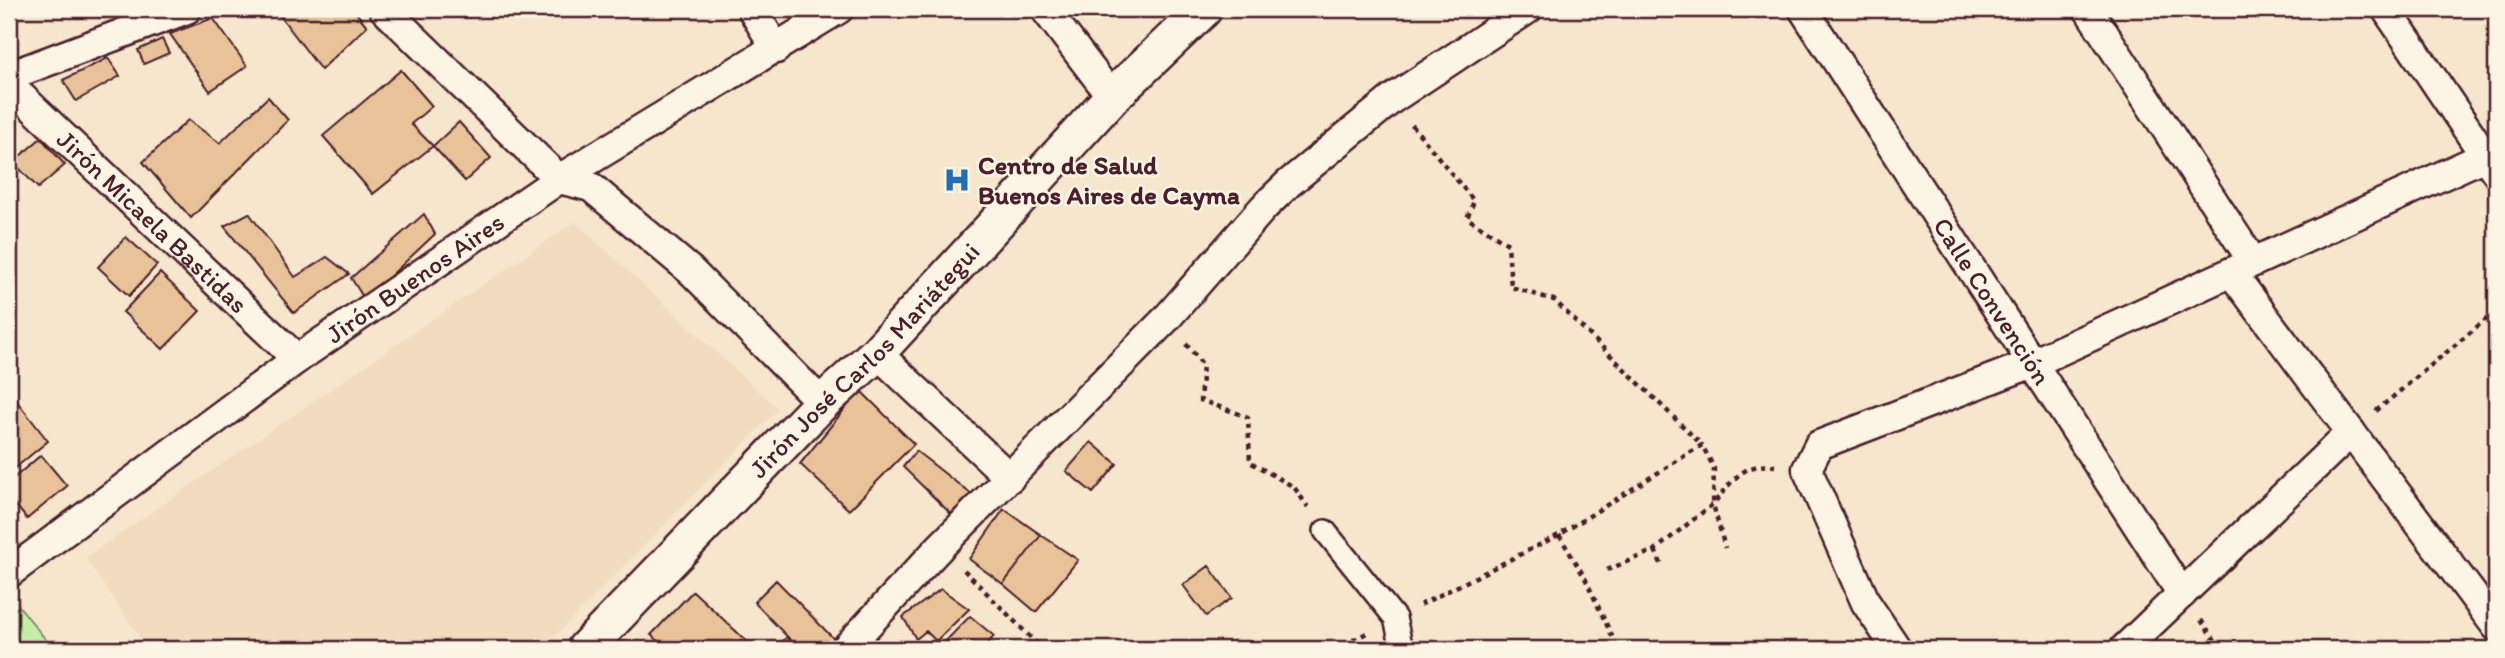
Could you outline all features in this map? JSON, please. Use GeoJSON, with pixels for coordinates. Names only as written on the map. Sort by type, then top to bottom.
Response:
{"type":"FeatureCollection","features":[{"type":"Feature","properties":{"kind":"street"},"geometry":{"type":"LineString","coordinates":[[9,76],[187,9]]}},
{"type":"Feature","properties":{"kind":"street"},"geometry":{"type":"LineString","coordinates":[[384,9],[559,179],[591,187],[691,271],[822,404]]}},
{"type":"Feature","properties":{"kind":"street"},"geometry":{"type":"LineString","coordinates":[[752,9],[776,49]]}},
{"type":"Feature","properties":{"kind":"street","name":"Jirón Buenos Aires"},"geometry":{"type":"LineString","coordinates":[[15,558],[559,179],[839,9]]}},
{"type":"Feature","properties":{"kind":"street"},"geometry":{"type":"LineString","coordinates":[[1045,9],[1112,97]]}},
{"type":"Feature","properties":{"kind":"street","name":"Jirón José Carlos Mariátegui"},"geometry":{"type":"LineString","coordinates":[[585,649],[822,404],[877,353],[1112,97],[1204,9]]}},
{"type":"Feature","properties":{"kind":"street"},"geometry":{"type":"LineString","coordinates":[[845,649],[941,546],[1166,319],[1264,207],[1352,129],[1392,99],[1528,9]]}},
{"type":"Feature","properties":{"kind":"street","name":"Calle Convención"},"geometry":{"type":"LineString","coordinates":[[1802,9],[2182,594]]}},
{"type":"Feature","properties":{"kind":"street"},"geometry":{"type":"LineString","coordinates":[[2088,9],[2242,267],[2351,432],[2496,626]]}},
{"type":"Feature","properties":{"kind":"street"},"geometry":{"type":"LineString","coordinates":[[1898,649],[1866,603],[1807,469],[1819,444],[2033,363],[2242,267],[2491,164],[2386,9]]}},
{"type":"Feature","properties":{"kind":"street","name":"Jirón Micaela Bastidas"},"geometry":{"type":"LineString","coordinates":[[9,85],[297,359]]}},
{"type":"Feature","properties":{"kind":"street"},"geometry":{"type":"LineString","coordinates":[[877,353],[1010,478]]}},
{"type":"Feature","properties":{"kind":"street"},"geometry":{"type":"LineString","coordinates":[[2123,649],[2351,432]]}},
{"type":"Feature","properties":{"kind":"street"},"geometry":{"type":"LineString","coordinates":[[1325,531],[1395,618],[1402,649]]}},
{"type":"Feature","properties":{"kind":"path"},"geometry":{"type":"LineString","coordinates":[[1392,99],[1474,201],[1466,218],[1508,244],[1511,288],[1554,300],[1702,445],[1714,468],[1713,503],[1725,548]]}},
{"type":"Feature","properties":{"kind":"path"},"geometry":{"type":"LineString","coordinates":[[2351,432],[2496,312]]}},
{"type":"Feature","properties":{"kind":"path"},"geometry":{"type":"LineString","coordinates":[[1166,319],[1203,365],[1200,400],[1248,417],[1250,462],[1294,487],[1325,531]]}},
{"type":"Feature","properties":{"kind":"path"},"geometry":{"type":"LineString","coordinates":[[1335,649],[1559,535],[1702,445]]}},
{"type":"Feature","properties":{"kind":"path"},"geometry":{"type":"LineString","coordinates":[[1607,570],[1655,550],[1713,503],[1742,471],[1758,464],[1807,469]]}},
{"type":"Feature","properties":{"kind":"path"},"geometry":{"type":"LineString","coordinates":[[1559,535],[1585,579],[1618,649]]}},
{"type":"Feature","properties":{"kind":"path"},"geometry":{"type":"LineString","coordinates":[[941,546],[1042,649]]}},
{"type":"Feature","properties":{"kind":"path"},"geometry":{"type":"LineString","coordinates":[[1655,550],[1662,566]]}},
{"type":"Feature","properties":{"kind":"shaded area"},"geometry":{"type":"Polygon","coordinates":[[[575,222],[778,409],[542,649],[143,649],[146,645],[85,558],[575,222]]]}},
{"type":"Feature","properties":{"kind":"green space"},"geometry":{"type":"Polygon","coordinates":[[[19,606],[53,649],[9,649],[9,614],[19,606]]]}},
{"type":"Feature","properties":{"kind":"building"},"geometry":{"type":"Polygon","coordinates":[[[275,9],[353,9],[367,26],[321,70],[275,9]]]}},
{"type":"Feature","properties":{"kind":"building"},"geometry":{"type":"Polygon","coordinates":[[[213,18],[247,66],[210,91],[170,34],[213,18]]]}},
{"type":"Feature","properties":{"kind":"building"},"geometry":{"type":"Polygon","coordinates":[[[162,39],[169,53],[144,64],[138,50],[162,39]]]}},
{"type":"Feature","properties":{"kind":"building"},"geometry":{"type":"Polygon","coordinates":[[[108,58],[120,76],[76,101],[63,80],[108,58]]]}},
{"type":"Feature","properties":{"kind":"building"},"geometry":{"type":"Polygon","coordinates":[[[401,70],[432,106],[411,124],[433,146],[373,194],[323,136],[401,70]]]}},
{"type":"Feature","properties":{"kind":"building"},"geometry":{"type":"Polygon","coordinates":[[[268,97],[288,120],[191,218],[143,162],[188,120],[220,143],[268,97]]]}},
{"type":"Feature","properties":{"kind":"building"},"geometry":{"type":"Polygon","coordinates":[[[459,122],[491,158],[465,181],[433,146],[459,122]]]}},
{"type":"Feature","properties":{"kind":"building"},"geometry":{"type":"Polygon","coordinates":[[[41,138],[65,165],[38,188],[13,162],[41,138]]]}},
{"type":"Feature","properties":{"kind":"building"},"geometry":{"type":"Polygon","coordinates":[[[249,213],[295,277],[327,257],[349,274],[294,313],[224,226],[249,213]]]}},
{"type":"Feature","properties":{"kind":"building"},"geometry":{"type":"Polygon","coordinates":[[[424,214],[435,234],[365,300],[351,278],[424,214]]]}},
{"type":"Feature","properties":{"kind":"building"},"geometry":{"type":"Polygon","coordinates":[[[126,237],[157,265],[129,296],[98,267],[126,237]]]}},
{"type":"Feature","properties":{"kind":"building"},"geometry":{"type":"Polygon","coordinates":[[[160,273],[200,311],[163,349],[123,312],[160,273]]]}},
{"type":"Feature","properties":{"kind":"building"},"geometry":{"type":"Polygon","coordinates":[[[860,390],[914,444],[849,510],[800,464],[860,390]]]}},
{"type":"Feature","properties":{"kind":"building"},"geometry":{"type":"Polygon","coordinates":[[[12,395],[48,441],[9,473],[9,398],[12,395]]]}},
{"type":"Feature","properties":{"kind":"building"},"geometry":{"type":"Polygon","coordinates":[[[1091,442],[1117,464],[1093,493],[1066,471],[1091,442]]]}},
{"type":"Feature","properties":{"kind":"building"},"geometry":{"type":"Polygon","coordinates":[[[916,451],[971,494],[951,514],[903,467],[916,451]]]}},
{"type":"Feature","properties":{"kind":"building"},"geometry":{"type":"Polygon","coordinates":[[[41,455],[67,486],[27,519],[9,497],[9,482],[41,455]]]}},
{"type":"Feature","properties":{"kind":"building"},"geometry":{"type":"Polygon","coordinates":[[[1004,509],[1041,535],[1003,584],[969,559],[1004,509]]]}},
{"type":"Feature","properties":{"kind":"building"},"geometry":{"type":"Polygon","coordinates":[[[1041,535],[1078,560],[1036,612],[1003,584],[1041,535]]]}},
{"type":"Feature","properties":{"kind":"building"},"geometry":{"type":"Polygon","coordinates":[[[1209,566],[1232,598],[1206,616],[1183,585],[1209,566]]]}},
{"type":"Feature","properties":{"kind":"building"},"geometry":{"type":"Polygon","coordinates":[[[776,580],[836,641],[829,649],[799,649],[754,602],[776,580]]]}},
{"type":"Feature","properties":{"kind":"building"},"geometry":{"type":"Polygon","coordinates":[[[941,589],[969,609],[936,641],[926,631],[916,639],[903,617],[941,589]]]}},
{"type":"Feature","properties":{"kind":"building"},"geometry":{"type":"Polygon","coordinates":[[[693,591],[755,649],[667,649],[651,635],[693,591]]]}},
{"type":"Feature","properties":{"kind":"building"},"geometry":{"type":"Polygon","coordinates":[[[970,616],[994,636],[983,649],[938,649],[970,616]]]}},
{"type":"Feature","properties":{"kind":"building"},"geometry":{"type":"Polygon","coordinates":[[[787,637],[799,649],[775,649],[787,637]]]}},
{"type":"Feature","properties":{"kind":"place","name":"Centro de Salud Buenos Aires de Cayma"},"geometry":{"type":"Point","coordinates":[957,180]}}]}
